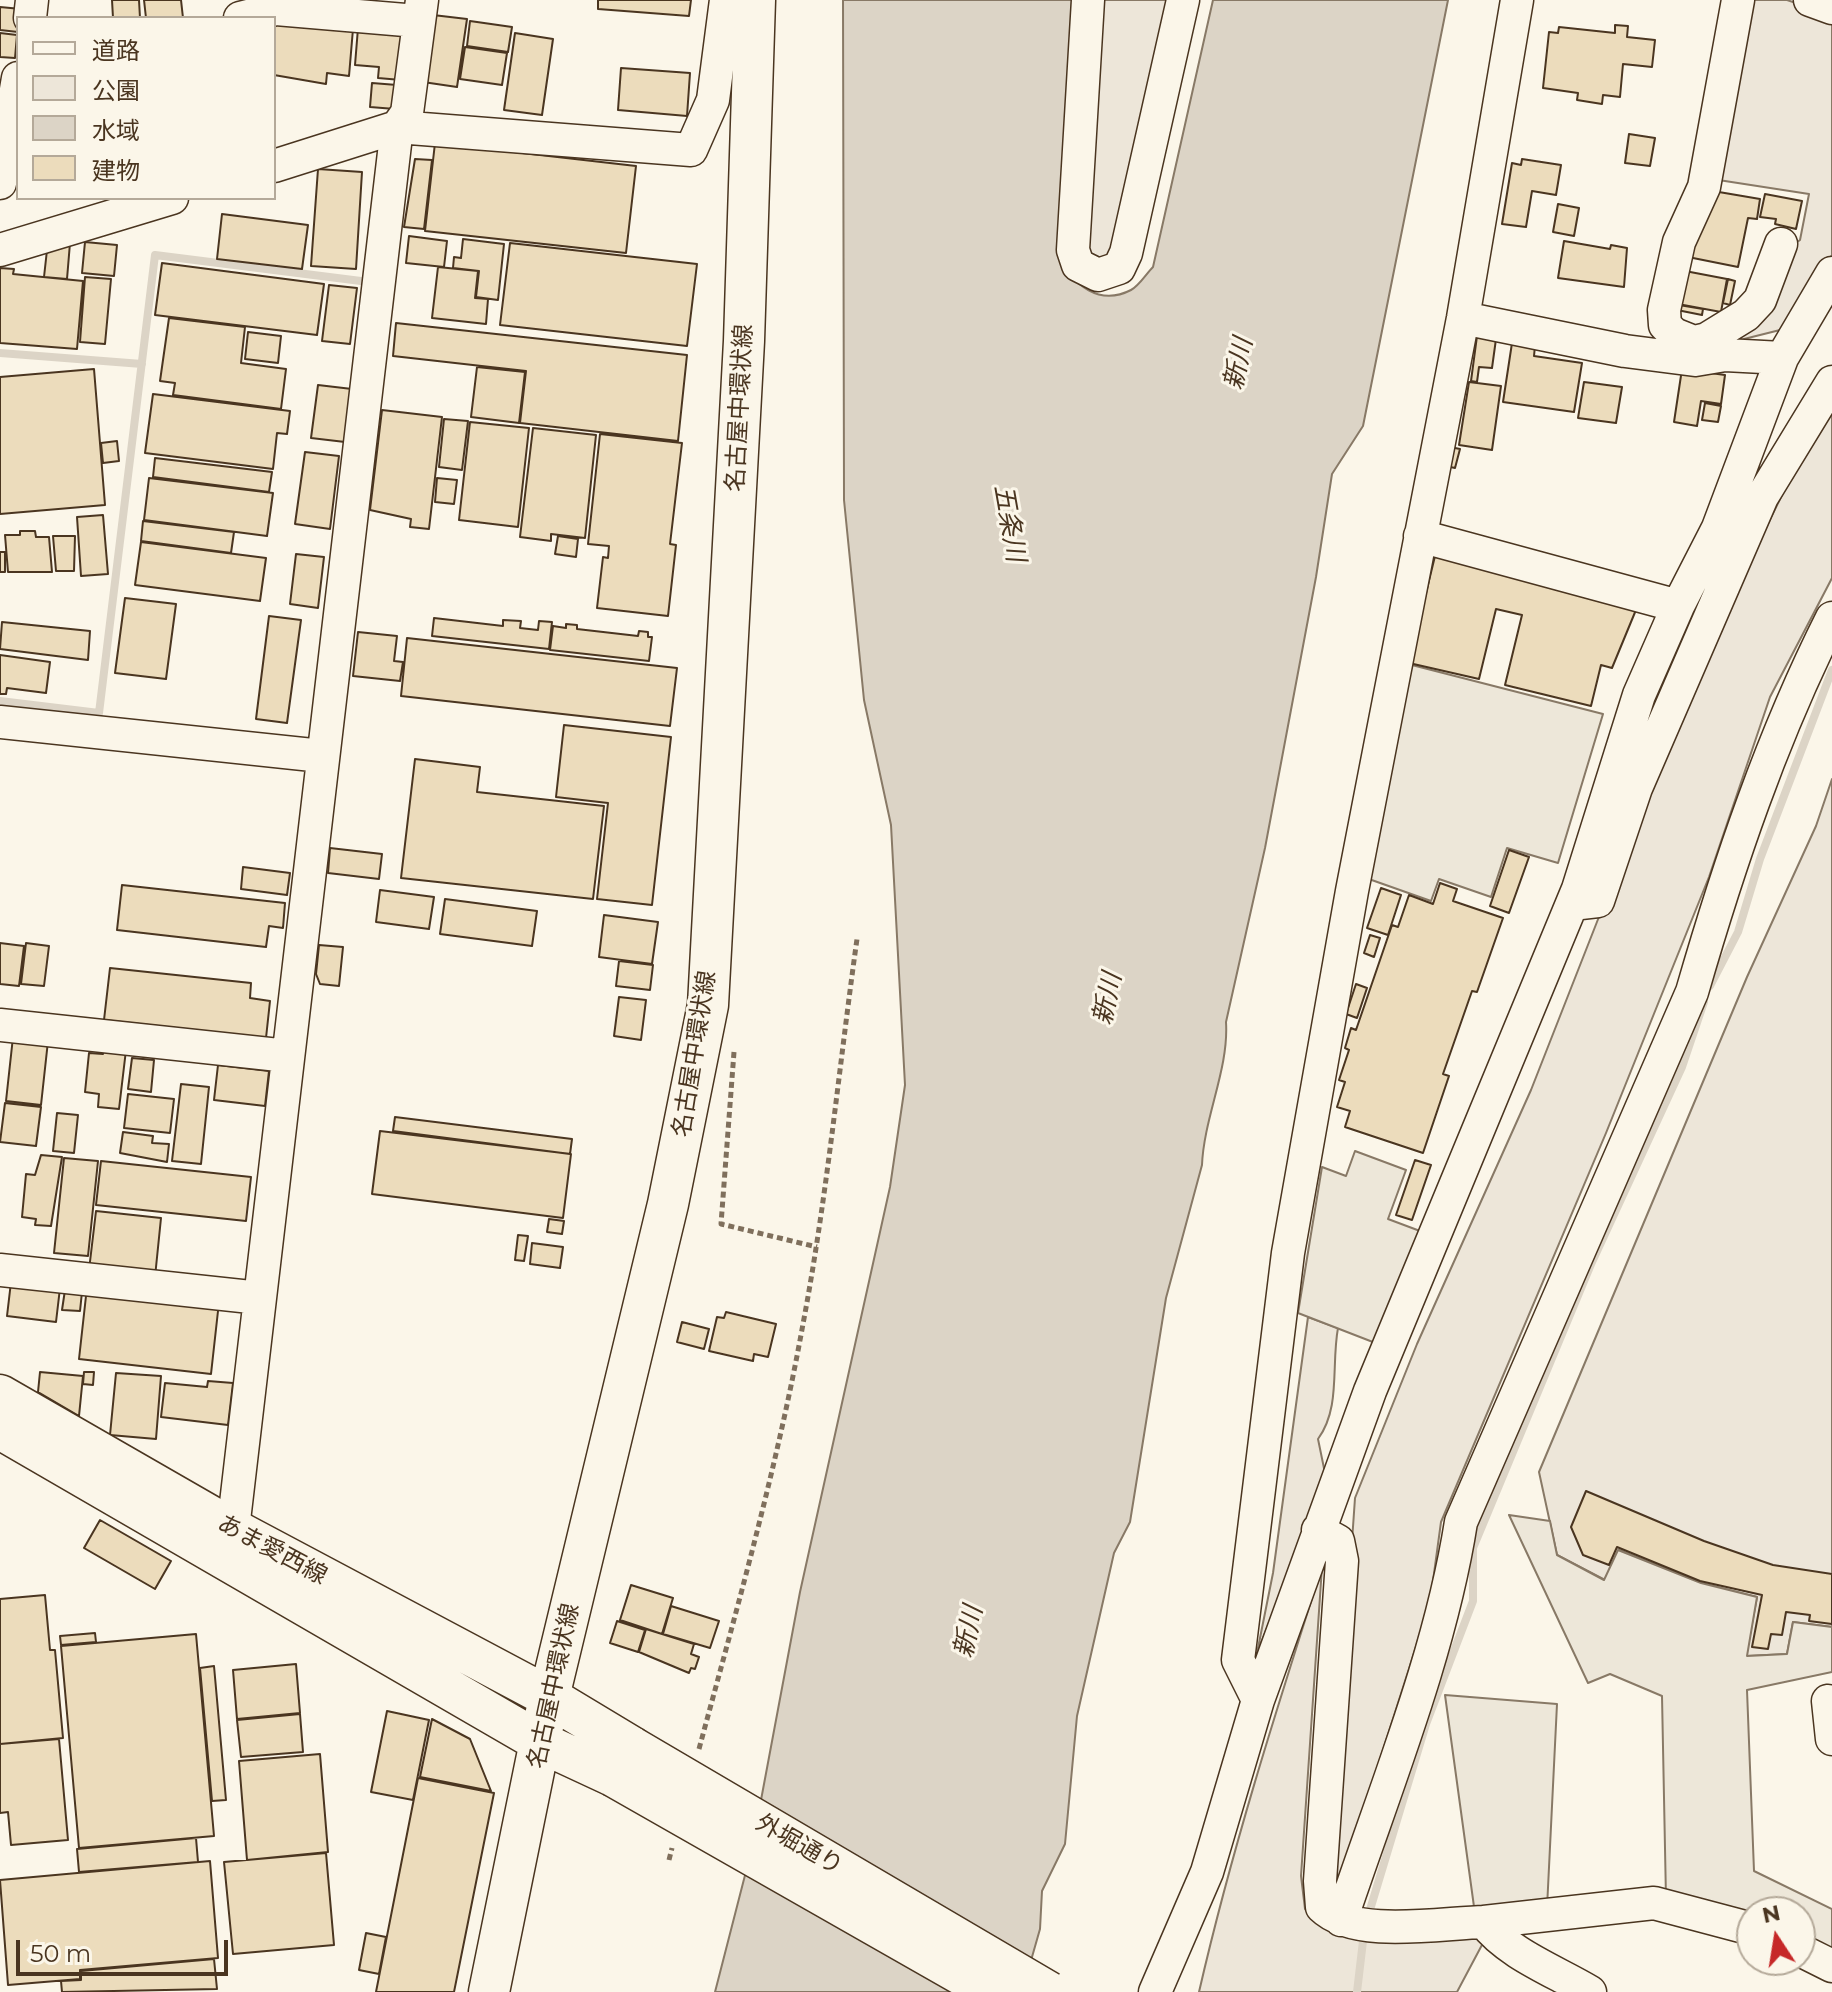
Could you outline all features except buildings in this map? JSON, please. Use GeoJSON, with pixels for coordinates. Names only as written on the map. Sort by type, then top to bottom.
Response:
{"type":"FeatureCollection","features":[{"type":"Feature","properties":{"kind":"main road","name":"名古屋中環状線"},"geometry":{"type":"LineString","coordinates":[[489,1992],[549,1697],[668,1204],[708,1005],[744,341],[755,0]]}},
{"type":"Feature","properties":{"kind":"main road","name":"あま愛西線"},"geometry":{"type":"LineString","coordinates":[[0,1395],[233,1529],[549,1697]]}},
{"type":"Feature","properties":{"kind":"main road","name":"あま愛西線"},"geometry":{"type":"LineString","coordinates":[[0,1429],[542,1743]]}},
{"type":"Feature","properties":{"kind":"main road","name":"外堀通り"},"geometry":{"type":"LineString","coordinates":[[549,1697],[622,1762],[992,1992]]}},
{"type":"Feature","properties":{"kind":"main road","name":"外堀通り"},"geometry":{"type":"LineString","coordinates":[[542,1743],[622,1762],[1049,1992]]}},
{"type":"Feature","properties":{"kind":"street"},"geometry":{"type":"LineString","coordinates":[[276,165],[397,127],[691,150],[713,100],[726,0]]}},
{"type":"Feature","properties":{"kind":"street"},"geometry":{"type":"LineString","coordinates":[[1088,0],[1073,250],[1078,265],[1098,275],[1119,268],[1126,253],[1183,0]]}},
{"type":"Feature","properties":{"kind":"street"},"geometry":{"type":"LineString","coordinates":[[1258,1700],[1238,1660],[1288,1253],[1354,878],[1463,318],[1517,0]]}},
{"type":"Feature","properties":{"kind":"street"},"geometry":{"type":"LineString","coordinates":[[1738,0],[1704,187],[1679,242],[1664,310],[1665,325],[1674,334],[1705,349],[1782,358]]}},
{"type":"Feature","properties":{"kind":"street"},"geometry":{"type":"LineString","coordinates":[[1810,0],[1832,8]]}},
{"type":"Feature","properties":{"kind":"street"},"geometry":{"type":"LineString","coordinates":[[233,1529],[397,127],[407,113],[420,11],[276,9],[248,16]]}},
{"type":"Feature","properties":{"kind":"street"},"geometry":{"type":"LineString","coordinates":[[0,183],[16,88]]}},
{"type":"Feature","properties":{"kind":"street"},"geometry":{"type":"LineString","coordinates":[[0,250],[165,200]]}},
{"type":"Feature","properties":{"kind":"street"},"geometry":{"type":"LineString","coordinates":[[1463,318],[1625,351],[1695,360],[1760,300],[1781,244]]}},
{"type":"Feature","properties":{"kind":"street"},"geometry":{"type":"LineString","coordinates":[[1155,1992],[1207,1872],[1258,1700],[1370,1391],[1572,904],[1634,709],[1678,606],[1718,528],[1782,358],[1832,273]]}},
{"type":"Feature","properties":{"kind":"street"},"geometry":{"type":"LineString","coordinates":[[1572,904],[1598,901],[1636,788],[1762,497],[1832,382]]}},
{"type":"Feature","properties":{"kind":"street"},"geometry":{"type":"LineString","coordinates":[[1420,536],[1678,606]]}},
{"type":"Feature","properties":{"kind":"street"},"geometry":{"type":"LineString","coordinates":[[1341,1920],[1437,1631],[1461,1522],[1692,992],[1714,915],[1792,697],[1832,618]]}},
{"type":"Feature","properties":{"kind":"street"},"geometry":{"type":"LineString","coordinates":[[0,722],[322,756]]}},
{"type":"Feature","properties":{"kind":"street"},"geometry":{"type":"LineString","coordinates":[[0,1025],[288,1056]]}},
{"type":"Feature","properties":{"kind":"street"},"geometry":{"type":"LineString","coordinates":[[0,1270],[260,1298]]}},
{"type":"Feature","properties":{"kind":"street"},"geometry":{"type":"LineString","coordinates":[[1318,1530],[1338,1541],[1342,1561],[1319,1894],[1322,1907],[1341,1920],[1377,1927],[1484,1922],[1654,1903],[1736,1925]]}},
{"type":"Feature","properties":{"kind":"street"},"geometry":{"type":"LineString","coordinates":[[1828,1701],[1832,1739]]}},
{"type":"Feature","properties":{"kind":"street"},"geometry":{"type":"LineString","coordinates":[[1484,1922],[1492,1932],[1590,1992]]}},
{"type":"Feature","properties":{"kind":"path"},"geometry":{"type":"LineString","coordinates":[[697,1754],[774,1469],[817,1247],[857,939]]}},
{"type":"Feature","properties":{"kind":"path"},"geometry":{"type":"LineString","coordinates":[[733,1045],[735,1060],[721,1224],[817,1247]]}},
{"type":"Feature","properties":{"kind":"path"},"geometry":{"type":"LineString","coordinates":[[669,1860],[673,1845]]}},
{"type":"Feature","properties":{"kind":"green space"},"geometry":{"type":"Polygon","coordinates":[[[1082,0],[1189,0],[1132,255],[1083,278],[1082,0]]]}},
{"type":"Feature","properties":{"kind":"green space"},"geometry":{"type":"Polygon","coordinates":[[[1748,0],[1787,0],[1832,15],[1832,255],[1784,329],[1724,344],[1789,248],[1800,240],[1809,194],[1712,179],[1748,0]]]}},
{"type":"Feature","properties":{"kind":"green space"},"geometry":{"type":"Polygon","coordinates":[[[1832,403],[1832,578],[1770,697],[1709,877],[1606,1133],[1441,1522],[1430,1603],[1342,1878],[1329,1873],[1355,1498],[1417,1344],[1531,1090],[1668,741],[1731,599],[1808,442],[1832,403]]]}},
{"type":"Feature","properties":{"kind":"green space"},"geometry":{"type":"Polygon","coordinates":[[[1832,779],[1832,1627],[1793,1622],[1787,1654],[1746,1656],[1757,1597],[1701,1583],[1619,1550],[1605,1580],[1557,1555],[1539,1472],[1747,977],[1816,826],[1832,779]]]}},
{"type":"Feature","properties":{"kind":"green space"},"geometry":{"type":"Polygon","coordinates":[[[1308,1317],[1338,1328],[1333,1400],[1318,1439],[1326,1478],[1257,1653],[1273,1573],[1308,1317]]]}},
{"type":"Feature","properties":{"kind":"green space"},"geometry":{"type":"Polygon","coordinates":[[[1322,1567],[1301,1876],[1305,1909],[1323,1925],[1468,1932],[1483,1943],[1457,1992],[1199,1992],[1241,1831],[1322,1567]]]}},
{"type":"Feature","properties":{"kind":"shaded area"},"geometry":{"type":"Polygon","coordinates":[[[1408,664],[1603,714],[1558,863],[1507,848],[1491,897],[1439,879],[1431,901],[1366,878],[1408,664]]]}},
{"type":"Feature","properties":{"kind":"shaded area"},"geometry":{"type":"Polygon","coordinates":[[[1355,1151],[1406,1170],[1388,1219],[1420,1231],[1378,1344],[1298,1313],[1322,1167],[1346,1176],[1355,1151]]]}},
{"type":"Feature","properties":{"kind":"shaded area"},"geometry":{"type":"Polygon","coordinates":[[[1509,1515],[1550,1521],[1557,1555],[1604,1580],[1618,1550],[1701,1583],[1757,1597],[1747,1656],[1787,1654],[1793,1622],[1832,1627],[1832,1672],[1747,1690],[1754,1871],[1805,1896],[1736,1896],[1736,1919],[1666,1899],[1662,1696],[1610,1674],[1588,1683],[1509,1515]]]}},
{"type":"Feature","properties":{"kind":"shaded area"},"geometry":{"type":"Polygon","coordinates":[[[1445,1695],[1557,1704],[1547,1908],[1475,1914],[1445,1695]]]}},
{"type":"Feature","properties":{"kind":"shaded area"},"geometry":{"type":"Polygon","coordinates":[[[1816,1901],[1832,1909],[1832,1955],[1816,1949],[1816,1901]]]}},
{"type":"Feature","properties":{"kind":"water"},"geometry":{"type":"Polygon","coordinates":[[[843,0],[1072,0],[1062,257],[1080,284],[1109,296],[1134,288],[1153,267],[1213,0],[1448,0],[1363,426],[1332,474],[1316,577],[1265,848],[1226,1022],[1224,1057],[1202,1165],[1166,1298],[1130,1522],[1114,1553],[1077,1716],[1065,1844],[1042,1891],[1040,1929],[1022,1992],[715,1992],[752,1848],[800,1592],[890,1187],[905,1085],[891,825],[864,700],[844,500],[843,0]]]}},
{"type":"Feature","properties":{"kind":"waterway"},"geometry":{"type":"LineString","coordinates":[[0,701],[99,713],[155,255],[361,281]]}},
{"type":"Feature","properties":{"kind":"waterway"},"geometry":{"type":"LineString","coordinates":[[0,353],[142,364]]}},
{"type":"Feature","properties":{"kind":"waterway"},"geometry":{"type":"LineString","coordinates":[[1710,986],[1738,932],[1760,859],[1832,670]]}},
{"type":"Feature","properties":{"kind":"waterway"},"geometry":{"type":"LineString","coordinates":[[1369,1913],[1426,1724],[1473,1601],[1473,1548],[1592,1262],[1682,1067],[1704,1002]]}},
{"type":"Feature","properties":{"kind":"waterway"},"geometry":{"type":"LineString","coordinates":[[1357,1992],[1363,1941]]}},
{"type":"Feature","properties":{"kind":"water label","name":"新川"},"geometry":{"type":"Point","coordinates":[1239,364]}},
{"type":"Feature","properties":{"kind":"water label","name":"五条川"},"geometry":{"type":"Point","coordinates":[1009,523]}},
{"type":"Feature","properties":{"kind":"water label","name":"新川"},"geometry":{"type":"Point","coordinates":[1108,999]}},
{"type":"Feature","properties":{"kind":"water label","name":"新川"},"geometry":{"type":"Point","coordinates":[969,1632]}}]}
